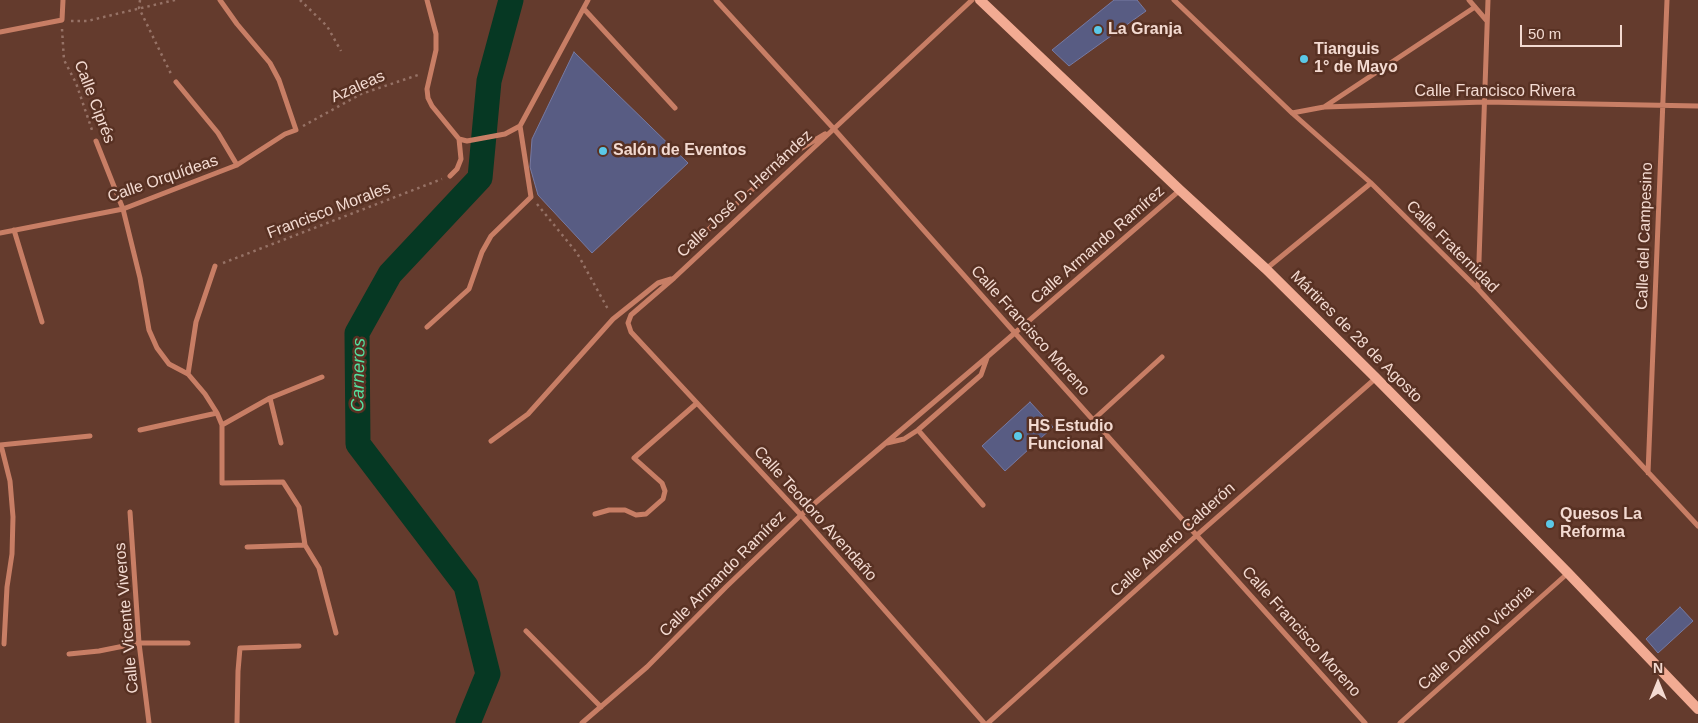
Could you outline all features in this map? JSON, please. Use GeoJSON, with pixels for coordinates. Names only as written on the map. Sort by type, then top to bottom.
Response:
{"type":"FeatureCollection","features":[{"type":"Feature","properties":{"kind":"main road","name":"Mártires de 28 de Agosto"},"geometry":{"type":"LineString","coordinates":[[980,0],[1266,269],[1568,573],[1698,709]]}},
{"type":"Feature","properties":{"kind":"street"},"geometry":{"type":"LineString","coordinates":[[0,32],[62,20],[63,0]]}},
{"type":"Feature","properties":{"kind":"street"},"geometry":{"type":"LineString","coordinates":[[220,0],[237,24],[270,63],[279,80],[296,130]]}},
{"type":"Feature","properties":{"kind":"street"},"geometry":{"type":"LineString","coordinates":[[426,0],[436,34],[436,50],[427,89],[428,98],[432,106],[459,139],[461,160],[457,169],[450,176]]}},
{"type":"Feature","properties":{"kind":"street"},"geometry":{"type":"LineString","coordinates":[[459,139],[467,141],[505,134],[520,126],[588,0]]}},
{"type":"Feature","properties":{"kind":"street","name":"Calle Francisco Moreno"},"geometry":{"type":"LineString","coordinates":[[716,0],[834,129],[1365,723]]}},
{"type":"Feature","properties":{"kind":"street","name":"Calle José D. Hernández"},"geometry":{"type":"LineString","coordinates":[[628,323],[631,316],[972,0]]}},
{"type":"Feature","properties":{"kind":"street","name":"Calle Fraternidad"},"geometry":{"type":"LineString","coordinates":[[1174,0],[1292,112],[1371,183],[1478,289],[1698,526]]}},
{"type":"Feature","properties":{"kind":"street"},"geometry":{"type":"LineString","coordinates":[[1469,0],[1487,21]]}},
{"type":"Feature","properties":{"kind":"street"},"geometry":{"type":"LineString","coordinates":[[1478,289],[1488,0]]}},
{"type":"Feature","properties":{"kind":"street","name":"Calle del Campesino"},"geometry":{"type":"LineString","coordinates":[[1648,473],[1667,0]]}},
{"type":"Feature","properties":{"kind":"street"},"geometry":{"type":"LineString","coordinates":[[1324,107],[1474,7]]}},
{"type":"Feature","properties":{"kind":"street"},"geometry":{"type":"LineString","coordinates":[[584,9],[675,108]]}},
{"type":"Feature","properties":{"kind":"street"},"geometry":{"type":"LineString","coordinates":[[176,82],[218,133],[237,165]]}},
{"type":"Feature","properties":{"kind":"street","name":"Calle Francisco Rivera"},"geometry":{"type":"LineString","coordinates":[[1292,112],[1324,107],[1485,102],[1698,106]]}},
{"type":"Feature","properties":{"kind":"street"},"geometry":{"type":"LineString","coordinates":[[427,326],[469,289],[482,252],[491,236],[531,197],[520,126]]}},
{"type":"Feature","properties":{"kind":"street","name":"Calle José D. Hernández"},"geometry":{"type":"LineString","coordinates":[[698,239],[790,155],[834,129]]}},
{"type":"Feature","properties":{"kind":"street","name":"Calle Orquídeas"},"geometry":{"type":"LineString","coordinates":[[0,233],[123,209],[237,165],[286,134],[296,130]]}},
{"type":"Feature","properties":{"kind":"street","name":"Calle Ciprés"},"geometry":{"type":"LineString","coordinates":[[96,141],[123,209],[140,278],[149,330],[157,348],[169,364],[188,374],[205,394],[222,425]]}},
{"type":"Feature","properties":{"kind":"street"},"geometry":{"type":"LineString","coordinates":[[1266,269],[1371,183]]}},
{"type":"Feature","properties":{"kind":"street","name":"Calle Armando Ramírez"},"geometry":{"type":"LineString","coordinates":[[582,723],[647,667],[801,515],[1180,190]]}},
{"type":"Feature","properties":{"kind":"street"},"geometry":{"type":"LineString","coordinates":[[14,230],[42,322]]}},
{"type":"Feature","properties":{"kind":"street"},"geometry":{"type":"LineString","coordinates":[[188,374],[196,322],[215,266]]}},
{"type":"Feature","properties":{"kind":"street","name":"Calle José D. Hernández"},"geometry":{"type":"LineString","coordinates":[[491,441],[528,414],[613,319],[658,283],[674,278]]}},
{"type":"Feature","properties":{"kind":"street","name":"Calle Teodoro Avendaño"},"geometry":{"type":"LineString","coordinates":[[628,323],[631,332],[801,515],[984,723]]}},
{"type":"Feature","properties":{"kind":"street","name":"Calle Armando Ramírez"},"geometry":{"type":"LineString","coordinates":[[884,444],[904,439],[918,430],[981,375],[987,357]]}},
{"type":"Feature","properties":{"kind":"street"},"geometry":{"type":"LineString","coordinates":[[1093,420],[1162,357]]}},
{"type":"Feature","properties":{"kind":"street"},"geometry":{"type":"LineString","coordinates":[[322,377],[270,398],[222,425],[222,482],[283,482],[299,507],[305,545],[319,568],[336,633]]}},
{"type":"Feature","properties":{"kind":"street","name":"Calle Alberto Calderón"},"geometry":{"type":"LineString","coordinates":[[988,723],[1197,535],[1376,378]]}},
{"type":"Feature","properties":{"kind":"street"},"geometry":{"type":"LineString","coordinates":[[270,398],[281,443]]}},
{"type":"Feature","properties":{"kind":"street"},"geometry":{"type":"LineString","coordinates":[[595,514],[609,510],[625,510],[636,515],[646,514],[663,499],[665,491],[662,483],[634,458],[697,403]]}},
{"type":"Feature","properties":{"kind":"street"},"geometry":{"type":"LineString","coordinates":[[140,430],[217,413]]}},
{"type":"Feature","properties":{"kind":"street"},"geometry":{"type":"LineString","coordinates":[[918,430],[983,505]]}},
{"type":"Feature","properties":{"kind":"street"},"geometry":{"type":"LineString","coordinates":[[4,644],[7,588],[12,554],[13,517],[10,481],[1,445],[90,436]]}},
{"type":"Feature","properties":{"kind":"street","name":"Calle Vicente Viveros"},"geometry":{"type":"LineString","coordinates":[[130,512],[139,643],[149,723]]}},
{"type":"Feature","properties":{"kind":"street"},"geometry":{"type":"LineString","coordinates":[[246,547],[305,545]]}},
{"type":"Feature","properties":{"kind":"street","name":"Calle Delfino Victoria"},"geometry":{"type":"LineString","coordinates":[[1400,723],[1568,573]]}},
{"type":"Feature","properties":{"kind":"street"},"geometry":{"type":"LineString","coordinates":[[526,631],[601,707]]}},
{"type":"Feature","properties":{"kind":"street"},"geometry":{"type":"LineString","coordinates":[[69,654],[99,651],[139,643],[188,643]]}},
{"type":"Feature","properties":{"kind":"street"},"geometry":{"type":"LineString","coordinates":[[237,723],[240,648],[299,646]]}},
{"type":"Feature","properties":{"kind":"path"},"geometry":{"type":"LineString","coordinates":[[140,0],[139,8],[176,82]]}},
{"type":"Feature","properties":{"kind":"path"},"geometry":{"type":"LineString","coordinates":[[62,20],[87,21],[175,0]]}},
{"type":"Feature","properties":{"kind":"path"},"geometry":{"type":"LineString","coordinates":[[300,0],[327,26],[341,51]]}},
{"type":"Feature","properties":{"kind":"path","name":"Calle Ciprés"},"geometry":{"type":"LineString","coordinates":[[62,20],[64,60],[76,83],[96,141]]}},
{"type":"Feature","properties":{"kind":"path","name":"Azaleas"},"geometry":{"type":"LineString","coordinates":[[296,130],[362,94],[431,70]]}},
{"type":"Feature","properties":{"kind":"path","name":"Francisco Morales"},"geometry":{"type":"LineString","coordinates":[[215,266],[450,176]]}},
{"type":"Feature","properties":{"kind":"path"},"geometry":{"type":"LineString","coordinates":[[531,197],[577,253],[613,319]]}},
{"type":"Feature","properties":{"kind":"building","name":"La Granja"},"geometry":{"type":"Polygon","coordinates":[[[1114,0],[1137,0],[1146,11],[1069,66],[1052,50],[1114,0]]]}},
{"type":"Feature","properties":{"kind":"building","name":"Salón de Eventos"},"geometry":{"type":"Polygon","coordinates":[[[574,52],[688,163],[592,253],[538,195],[530,167],[532,139],[574,52]]]}},
{"type":"Feature","properties":{"kind":"building","name":"HS Estudio Funcional"},"geometry":{"type":"Polygon","coordinates":[[[1030,402],[1053,427],[1005,471],[982,446],[1030,402]]]}},
{"type":"Feature","properties":{"kind":"building"},"geometry":{"type":"Polygon","coordinates":[[[1680,607],[1693,621],[1658,653],[1646,639],[1680,607]]]}},
{"type":"Feature","properties":{"kind":"waterway","name":"Carneros"},"geometry":{"type":"LineString","coordinates":[[468,723],[488,674],[466,586],[358,444],[357,333],[390,274],[480,178],[489,81],[511,0]]}},
{"type":"Feature","properties":{"kind":"place","name":"La Granja"},"geometry":{"type":"Point","coordinates":[1098,30]}},
{"type":"Feature","properties":{"kind":"place","name":"Tianguis 1° de Mayo"},"geometry":{"type":"Point","coordinates":[1304,59]}},
{"type":"Feature","properties":{"kind":"place","name":"Salón de Eventos"},"geometry":{"type":"Point","coordinates":[603,151]}},
{"type":"Feature","properties":{"kind":"place","name":"HS Estudio Funcional"},"geometry":{"type":"Point","coordinates":[1018,436]}},
{"type":"Feature","properties":{"kind":"place","name":"Quesos La Reforma"},"geometry":{"type":"Point","coordinates":[1550,524]}}]}
